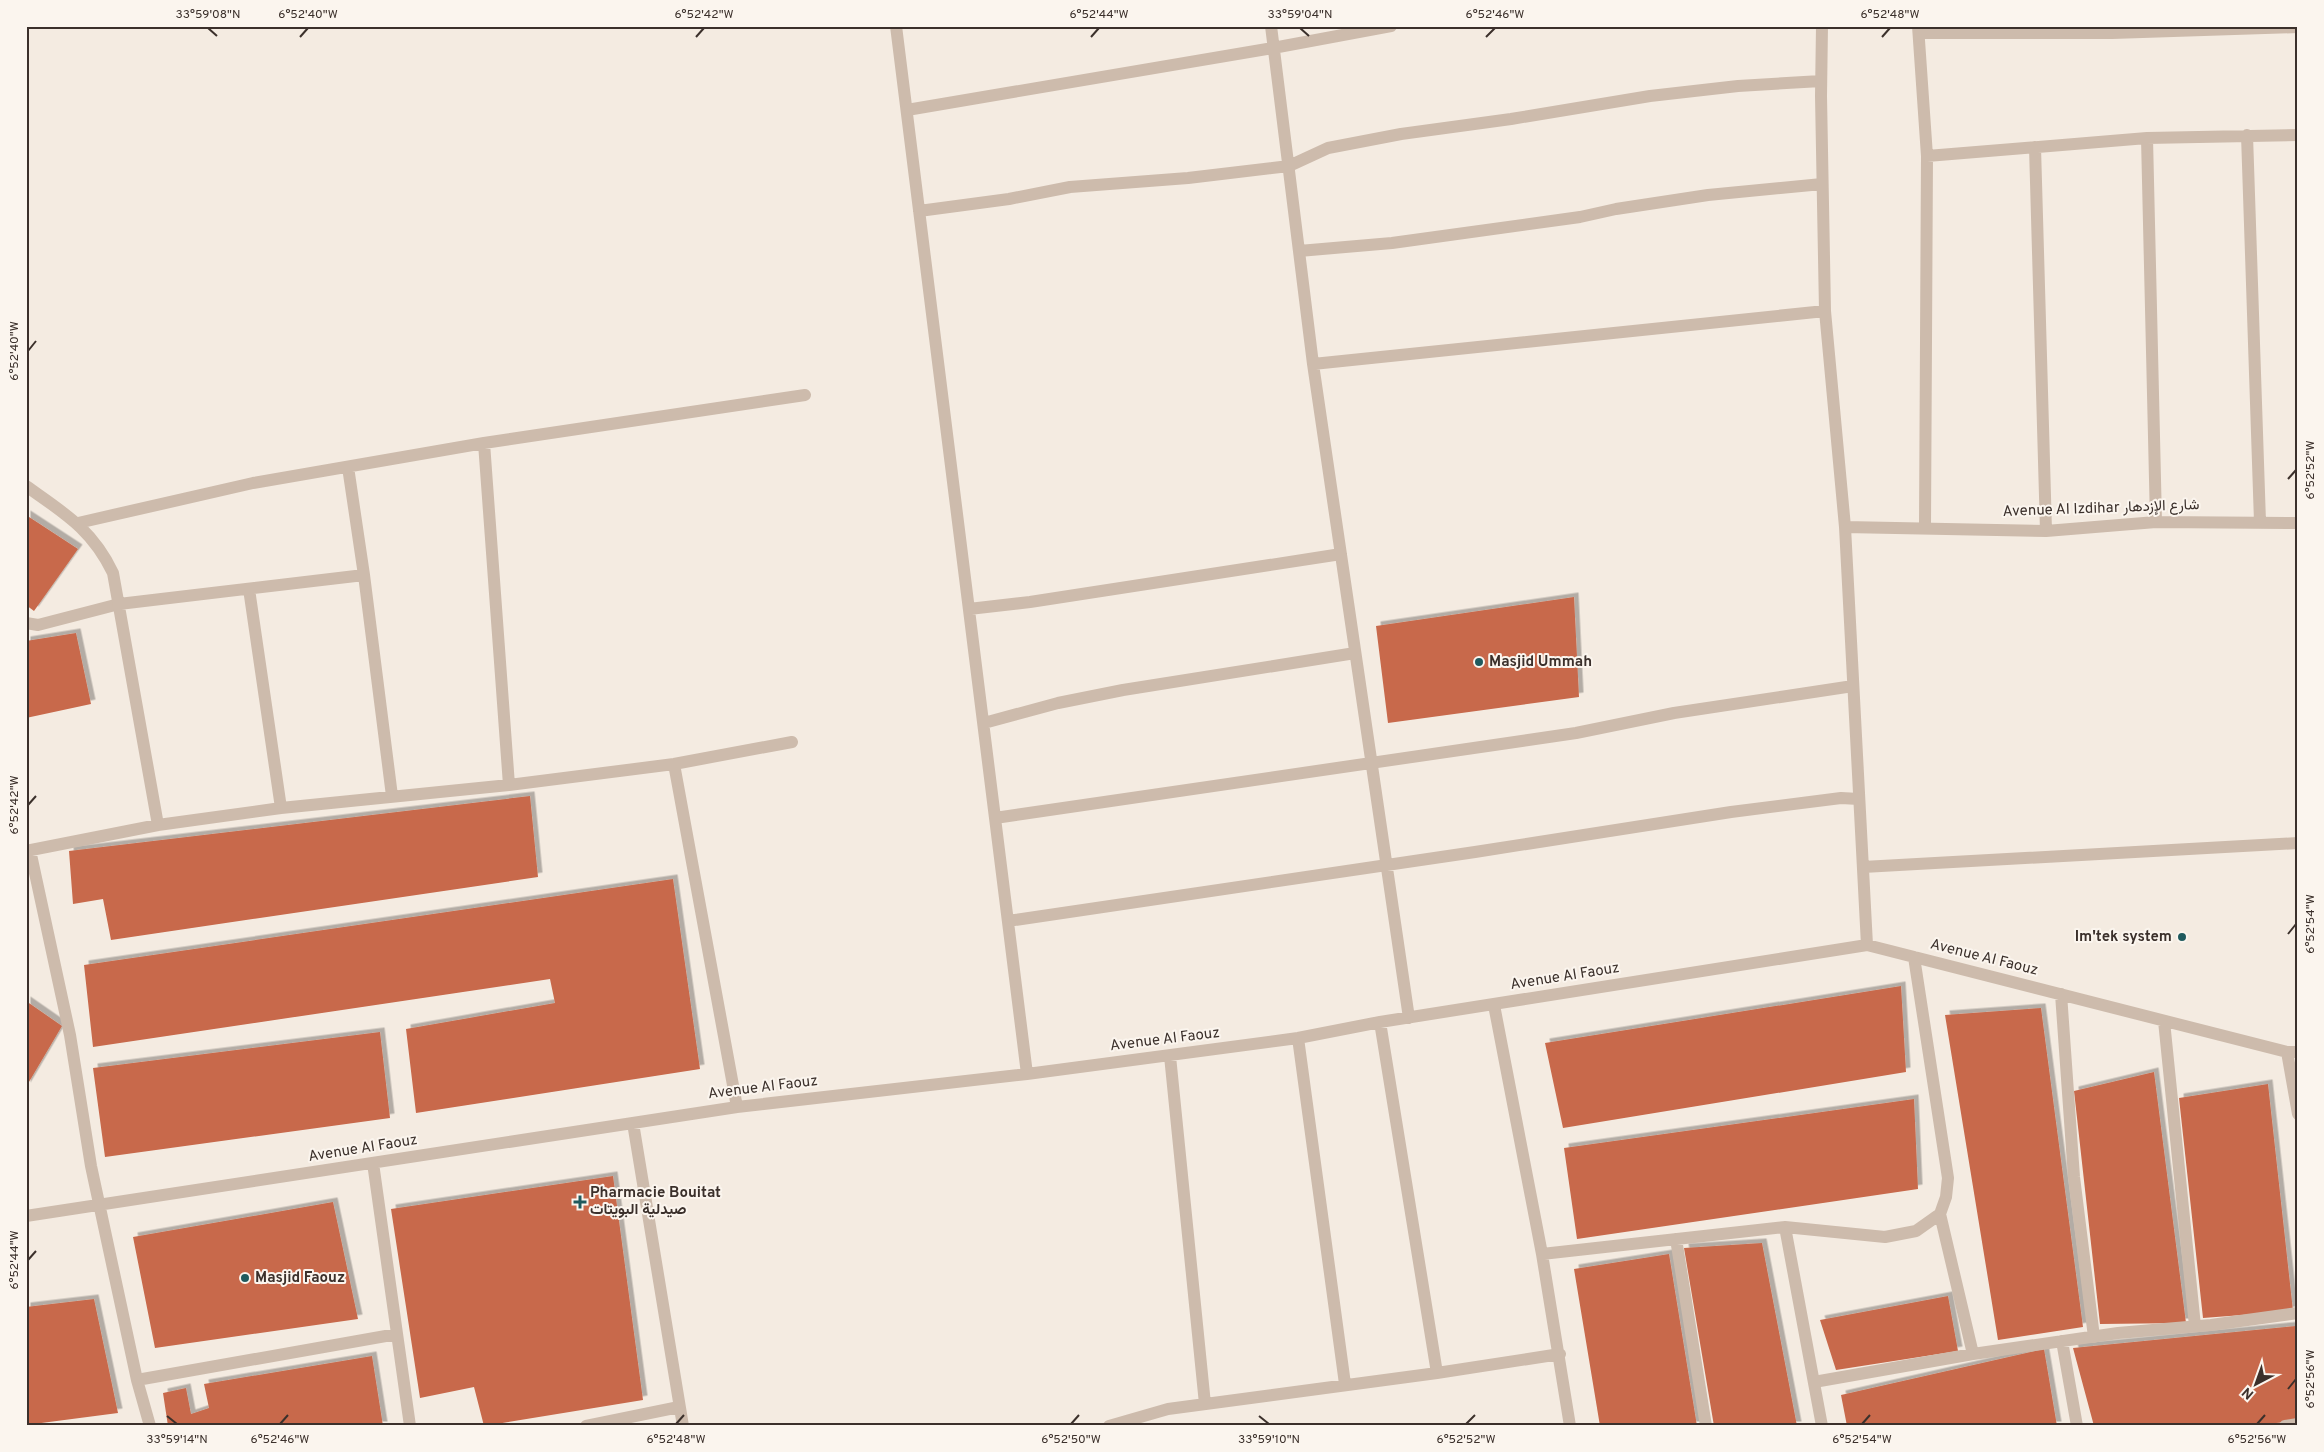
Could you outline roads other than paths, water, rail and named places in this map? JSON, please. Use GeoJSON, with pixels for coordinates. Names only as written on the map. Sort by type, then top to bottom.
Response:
{"type":"FeatureCollection","features":[{"type":"Feature","properties":{"kind":"street"},"geometry":{"type":"LineString","coordinates":[[896,26],[1028,1074]]}},
{"type":"Feature","properties":{"kind":"street"},"geometry":{"type":"LineString","coordinates":[[1271,26],[1313,364],[1409,1018]]}},
{"type":"Feature","properties":{"kind":"street"},"geometry":{"type":"LineString","coordinates":[[907,110],[1391,26]]}},
{"type":"Feature","properties":{"kind":"street"},"geometry":{"type":"LineString","coordinates":[[1822,26],[1824,311],[1845,526],[1867,945]]}},
{"type":"Feature","properties":{"kind":"street"},"geometry":{"type":"LineString","coordinates":[[1925,527],[1927,156],[1919,30],[2112,32],[2298,27]]}},
{"type":"Feature","properties":{"kind":"street"},"geometry":{"type":"LineString","coordinates":[[919,211],[1009,199],[1070,187],[1188,178],[1289,166],[1328,148],[1401,134],[1511,119],[1650,96],[1738,86],[1821,81]]}},
{"type":"Feature","properties":{"kind":"street"},"geometry":{"type":"LineString","coordinates":[[2247,135],[2260,522]]}},
{"type":"Feature","properties":{"kind":"street"},"geometry":{"type":"LineString","coordinates":[[1927,156],[2147,138],[2298,135]]}},
{"type":"Feature","properties":{"kind":"street"},"geometry":{"type":"LineString","coordinates":[[2147,138],[2156,522]]}},
{"type":"Feature","properties":{"kind":"street"},"geometry":{"type":"LineString","coordinates":[[2035,147],[2046,531]]}},
{"type":"Feature","properties":{"kind":"street"},"geometry":{"type":"LineString","coordinates":[[1300,251],[1392,243],[1580,217],[1616,209],[1708,195],[1822,184]]}},
{"type":"Feature","properties":{"kind":"street"},"geometry":{"type":"LineString","coordinates":[[1313,364],[1824,311]]}},
{"type":"Feature","properties":{"kind":"street"},"geometry":{"type":"LineString","coordinates":[[78,523],[253,483],[484,443],[805,395]]}},
{"type":"Feature","properties":{"kind":"street"},"geometry":{"type":"LineString","coordinates":[[484,443],[509,785]]}},
{"type":"Feature","properties":{"kind":"street"},"geometry":{"type":"LineString","coordinates":[[348,467],[364,575],[392,796]]}},
{"type":"Feature","properties":{"kind":"street"},"geometry":{"type":"LineString","coordinates":[[26,486],[78,523],[105,555],[113,573],[158,825]]}},
{"type":"Feature","properties":{"kind":"street","name":"Avenue Al Izdihar شارع الإزدهار"},"geometry":{"type":"LineString","coordinates":[[1845,526],[2046,531],[2156,522],[2298,522]]}},
{"type":"Feature","properties":{"kind":"street"},"geometry":{"type":"LineString","coordinates":[[969,609],[1030,602],[1340,554]]}},
{"type":"Feature","properties":{"kind":"street"},"geometry":{"type":"LineString","coordinates":[[26,623],[38,625],[119,604],[364,575]]}},
{"type":"Feature","properties":{"kind":"street"},"geometry":{"type":"LineString","coordinates":[[249,589],[281,808]]}},
{"type":"Feature","properties":{"kind":"street"},"geometry":{"type":"LineString","coordinates":[[984,723],[1058,703],[1123,690],[1355,653]]}},
{"type":"Feature","properties":{"kind":"street"},"geometry":{"type":"LineString","coordinates":[[995,818],[1576,733],[1674,713],[1853,686]]}},
{"type":"Feature","properties":{"kind":"street"},"geometry":{"type":"LineString","coordinates":[[150,1426],[137,1380],[91,1166],[70,1035],[28,851],[158,825],[281,808],[509,785],[674,764],[792,742]]}},
{"type":"Feature","properties":{"kind":"street"},"geometry":{"type":"LineString","coordinates":[[674,764],[736,1107]]}},
{"type":"Feature","properties":{"kind":"street"},"geometry":{"type":"LineString","coordinates":[[1008,921],[1731,812],[1841,798],[1859,799]]}},
{"type":"Feature","properties":{"kind":"street"},"geometry":{"type":"LineString","coordinates":[[1863,867],[2298,843]]}},
{"type":"Feature","properties":{"kind":"street","name":"Avenue Al Faouz"},"geometry":{"type":"LineString","coordinates":[[26,1216],[736,1107],[1028,1074],[1298,1038],[1380,1022],[1867,945],[2292,1052]]}},
{"type":"Feature","properties":{"kind":"street"},"geometry":{"type":"LineString","coordinates":[[1914,957],[1948,1178],[1946,1197],[1940,1214],[1974,1354]]}},
{"type":"Feature","properties":{"kind":"street"},"geometry":{"type":"LineString","coordinates":[[2061,994],[2074,1177],[2094,1337]]}},
{"type":"Feature","properties":{"kind":"street"},"geometry":{"type":"LineString","coordinates":[[1494,1005],[1542,1254],[1560,1354],[1570,1426]]}},
{"type":"Feature","properties":{"kind":"street"},"geometry":{"type":"LineString","coordinates":[[2164,1021],[2194,1326]]}},
{"type":"Feature","properties":{"kind":"street"},"geometry":{"type":"LineString","coordinates":[[1380,1022],[1437,1373]]}},
{"type":"Feature","properties":{"kind":"street"},"geometry":{"type":"LineString","coordinates":[[1298,1038],[1345,1384]]}},
{"type":"Feature","properties":{"kind":"street"},"geometry":{"type":"LineString","coordinates":[[2292,1052],[2298,1114]]}},
{"type":"Feature","properties":{"kind":"street"},"geometry":{"type":"LineString","coordinates":[[1170,1056],[1205,1404]]}},
{"type":"Feature","properties":{"kind":"street"},"geometry":{"type":"LineString","coordinates":[[633,1124],[683,1426]]}},
{"type":"Feature","properties":{"kind":"street"},"geometry":{"type":"LineString","coordinates":[[373,1164],[410,1426]]}},
{"type":"Feature","properties":{"kind":"street"},"geometry":{"type":"LineString","coordinates":[[1542,1254],[1786,1227],[1885,1237],[1916,1231],[1940,1214]]}},
{"type":"Feature","properties":{"kind":"street"},"geometry":{"type":"LineString","coordinates":[[1786,1227],[1822,1426]]}},
{"type":"Feature","properties":{"kind":"street"},"geometry":{"type":"LineString","coordinates":[[1676,1239],[1706,1426]]}},
{"type":"Feature","properties":{"kind":"street"},"geometry":{"type":"LineString","coordinates":[[1814,1382],[1974,1354],[2062,1341],[2298,1313]]}},
{"type":"Feature","properties":{"kind":"street"},"geometry":{"type":"LineString","coordinates":[[137,1380],[397,1334]]}},
{"type":"Feature","properties":{"kind":"street"},"geometry":{"type":"LineString","coordinates":[[2062,1341],[2077,1426]]}},
{"type":"Feature","properties":{"kind":"street"},"geometry":{"type":"LineString","coordinates":[[1115,1425],[1132,1418],[1168,1409],[1437,1373],[1560,1354]]}},
{"type":"Feature","properties":{"kind":"street"},"geometry":{"type":"LineString","coordinates":[[586,1426],[680,1407]]}},
{"type":"Feature","properties":{"kind":"street"},"geometry":{"type":"LineString","coordinates":[[2286,1426],[2298,1424]]}},
{"type":"Feature","properties":{"kind":"place","name":"Masjid Ummah"},"geometry":{"type":"Point","coordinates":[1479,662]}},
{"type":"Feature","properties":{"kind":"place","name":"Im'tek system"},"geometry":{"type":"Point","coordinates":[2182,937]}},
{"type":"Feature","properties":{"kind":"place","name":"Pharmacie Bouitat صيدلية البويتات"},"geometry":{"type":"Point","coordinates":[580,1202]}},
{"type":"Feature","properties":{"kind":"place","name":"Masjid Faouz"},"geometry":{"type":"Point","coordinates":[245,1278]}}]}
